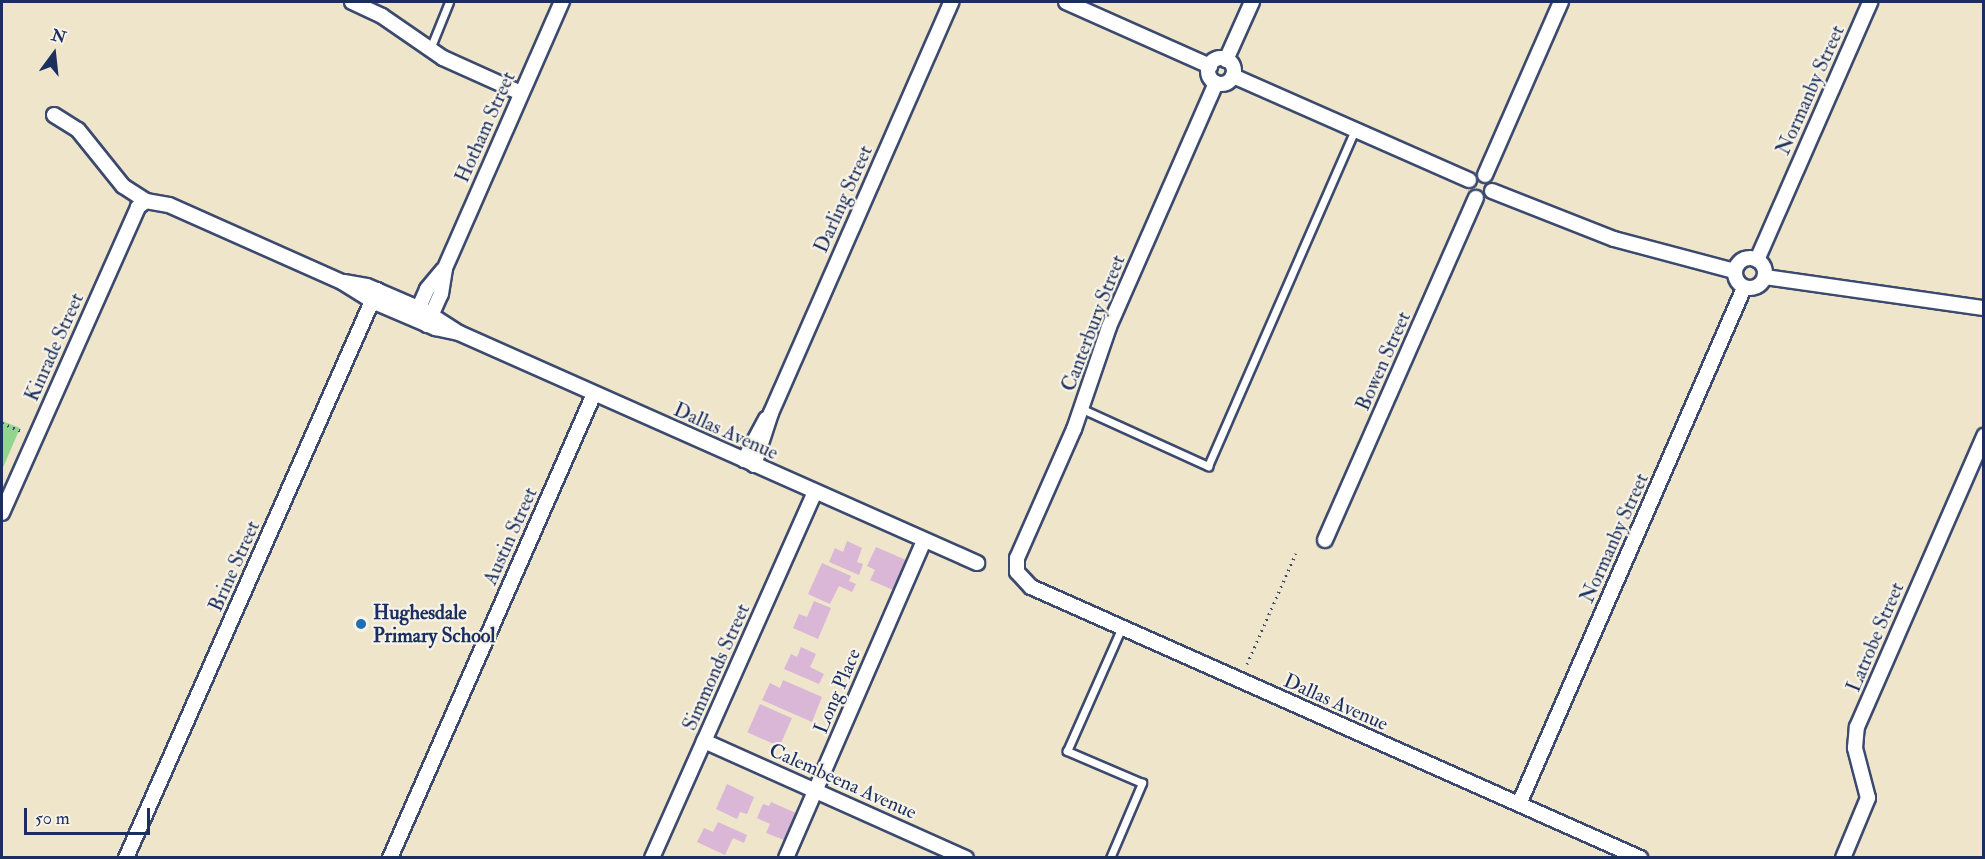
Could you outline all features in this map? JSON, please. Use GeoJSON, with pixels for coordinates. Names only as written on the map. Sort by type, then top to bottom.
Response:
{"type":"FeatureCollection","features":[{"type":"Feature","properties":{"kind":"street"},"geometry":{"type":"LineString","coordinates":[[352,2],[382,16],[430,51],[521,93]]}},
{"type":"Feature","properties":{"kind":"street","name":"Hotham Street"},"geometry":{"type":"LineString","coordinates":[[430,320],[441,294],[445,268],[562,2]]}},
{"type":"Feature","properties":{"kind":"street","name":"Darling Street"},"geometry":{"type":"LineString","coordinates":[[749,462],[951,2]]}},
{"type":"Feature","properties":{"kind":"street"},"geometry":{"type":"LineString","coordinates":[[1066,2],[1210,66]]}},
{"type":"Feature","properties":{"kind":"street"},"geometry":{"type":"LineString","coordinates":[[1226,60],[1252,2]]}},
{"type":"Feature","properties":{"kind":"street"},"geometry":{"type":"LineString","coordinates":[[1485,174],[1561,2]]}},
{"type":"Feature","properties":{"kind":"street","name":"Normanby Street"},"geometry":{"type":"LineString","coordinates":[[1757,260],[1870,2]]}},
{"type":"Feature","properties":{"kind":"street"},"geometry":{"type":"LineString","coordinates":[[1218,59],[1226,60],[1232,64],[1233,75],[1228,82],[1216,83],[1209,74],[1210,66],[1218,59]]}},
{"type":"Feature","properties":{"kind":"street"},"geometry":{"type":"LineString","coordinates":[[1233,75],[1354,132],[1469,180]]}},
{"type":"Feature","properties":{"kind":"street","name":"Canterbury Street"},"geometry":{"type":"LineString","coordinates":[[1020,578],[1017,558],[1080,408],[1108,327],[1216,83]]}},
{"type":"Feature","properties":{"kind":"street"},"geometry":{"type":"LineString","coordinates":[[54,116],[78,130],[123,186],[146,201]]}},
{"type":"Feature","properties":{"kind":"street"},"geometry":{"type":"LineString","coordinates":[[1478,174],[1485,174],[1493,183],[1492,191],[1483,199],[1476,198],[1468,188],[1469,180],[1478,174]]}},
{"type":"Feature","properties":{"kind":"street"},"geometry":{"type":"LineString","coordinates":[[1492,191],[1614,239],[1734,271]]}},
{"type":"Feature","properties":{"kind":"street","name":"Bowen Street"},"geometry":{"type":"LineString","coordinates":[[1325,540],[1476,198]]}},
{"type":"Feature","properties":{"kind":"street","name":"Dallas Avenue"},"geometry":{"type":"LineString","coordinates":[[146,201],[161,202],[977,563]]}},
{"type":"Feature","properties":{"kind":"street","name":"Kinrade Street"},"geometry":{"type":"LineString","coordinates":[[2,513],[136,212],[146,201]]}},
{"type":"Feature","properties":{"kind":"street"},"geometry":{"type":"LineString","coordinates":[[1743,259],[1757,260],[1764,267],[1765,277],[1755,288],[1744,288],[1736,281],[1734,271],[1743,259]]}},
{"type":"Feature","properties":{"kind":"street","name":"Hotham Street"},"geometry":{"type":"LineString","coordinates":[[416,314],[428,289],[445,268]]}},
{"type":"Feature","properties":{"kind":"street"},"geometry":{"type":"LineString","coordinates":[[1765,277],[1983,308]]}},
{"type":"Feature","properties":{"kind":"street","name":"Normanby Street"},"geometry":{"type":"LineString","coordinates":[[1519,804],[1744,288]]}},
{"type":"Feature","properties":{"kind":"street","name":"Brine Street"},"geometry":{"type":"LineString","coordinates":[[126,858],[374,295]]}},
{"type":"Feature","properties":{"kind":"street","name":"Austin Street"},"geometry":{"type":"LineString","coordinates":[[390,858],[594,394]]}},
{"type":"Feature","properties":{"kind":"street","name":"Latrobe Street"},"geometry":{"type":"LineString","coordinates":[[1843,858],[1868,798],[1855,748],[1857,728],[1983,436]]}},
{"type":"Feature","properties":{"kind":"street","name":"Simmonds Street"},"geometry":{"type":"LineString","coordinates":[[652,858],[814,492]]}},
{"type":"Feature","properties":{"kind":"street","name":"Long Place"},"geometry":{"type":"LineString","coordinates":[[786,858],[924,541]]}},
{"type":"Feature","properties":{"kind":"street","name":"Dallas Avenue"},"geometry":{"type":"LineString","coordinates":[[1020,578],[1031,587],[1640,858]]}},
{"type":"Feature","properties":{"kind":"street","name":"Calembeena Avenue"},"geometry":{"type":"LineString","coordinates":[[704,741],[966,858]]}},
{"type":"Feature","properties":{"kind":"lane"},"geometry":{"type":"LineString","coordinates":[[430,51],[449,2]]}},
{"type":"Feature","properties":{"kind":"lane"},"geometry":{"type":"LineString","coordinates":[[1080,408],[1208,466],[1354,132]]}},
{"type":"Feature","properties":{"kind":"lane"},"geometry":{"type":"LineString","coordinates":[[1110,858],[1142,783],[1067,751],[1122,627]]}},
{"type":"Feature","properties":{"kind":"path"},"geometry":{"type":"LineString","coordinates":[[2,423],[21,431]]}},
{"type":"Feature","properties":{"kind":"path"},"geometry":{"type":"LineString","coordinates":[[1247,664],[1296,553]]}},
{"type":"Feature","properties":{"kind":"green space"},"geometry":{"type":"Polygon","coordinates":[[[2,421],[20,428],[2,470],[2,421]]]}},
{"type":"Feature","properties":{"kind":"building"},"geometry":{"type":"Polygon","coordinates":[[[847,541],[862,548],[857,562],[863,564],[859,575],[829,562],[835,548],[843,552],[847,541]]]}},
{"type":"Feature","properties":{"kind":"building"},"geometry":{"type":"Polygon","coordinates":[[[876,547],[906,560],[893,590],[870,580],[875,570],[867,566],[876,547]]]}},
{"type":"Feature","properties":{"kind":"building"},"geometry":{"type":"Polygon","coordinates":[[[822,563],[851,576],[849,581],[856,584],[852,592],[839,586],[830,604],[808,594],[822,563]]]}},
{"type":"Feature","properties":{"kind":"building"},"geometry":{"type":"Polygon","coordinates":[[[814,601],[831,608],[818,639],[793,628],[799,614],[807,617],[814,601]]]}},
{"type":"Feature","properties":{"kind":"building"},"geometry":{"type":"Polygon","coordinates":[[[801,647],[816,654],[810,667],[824,674],[819,684],[784,669],[791,654],[797,657],[801,647]]]}},
{"type":"Feature","properties":{"kind":"building"},"geometry":{"type":"Polygon","coordinates":[[[783,680],[822,697],[812,722],[762,700],[770,683],[780,688],[783,680]]]}},
{"type":"Feature","properties":{"kind":"building"},"geometry":{"type":"Polygon","coordinates":[[[760,704],[792,718],[779,747],[747,732],[760,704]]]}},
{"type":"Feature","properties":{"kind":"building"},"geometry":{"type":"Polygon","coordinates":[[[727,784],[754,797],[747,814],[740,812],[737,819],[716,809],[727,784]]]}},
{"type":"Feature","properties":{"kind":"building"},"geometry":{"type":"Polygon","coordinates":[[[771,802],[796,813],[784,840],[766,833],[770,824],[757,818],[763,804],[769,806],[771,802]]]}},
{"type":"Feature","properties":{"kind":"building"},"geometry":{"type":"Polygon","coordinates":[[[718,822],[747,835],[744,843],[733,838],[725,855],[697,842],[704,828],[713,832],[718,822]]]}},
{"type":"Feature","properties":{"kind":"place","name":"Hughesdale Primary School"},"geometry":{"type":"Point","coordinates":[361,624]}}]}
